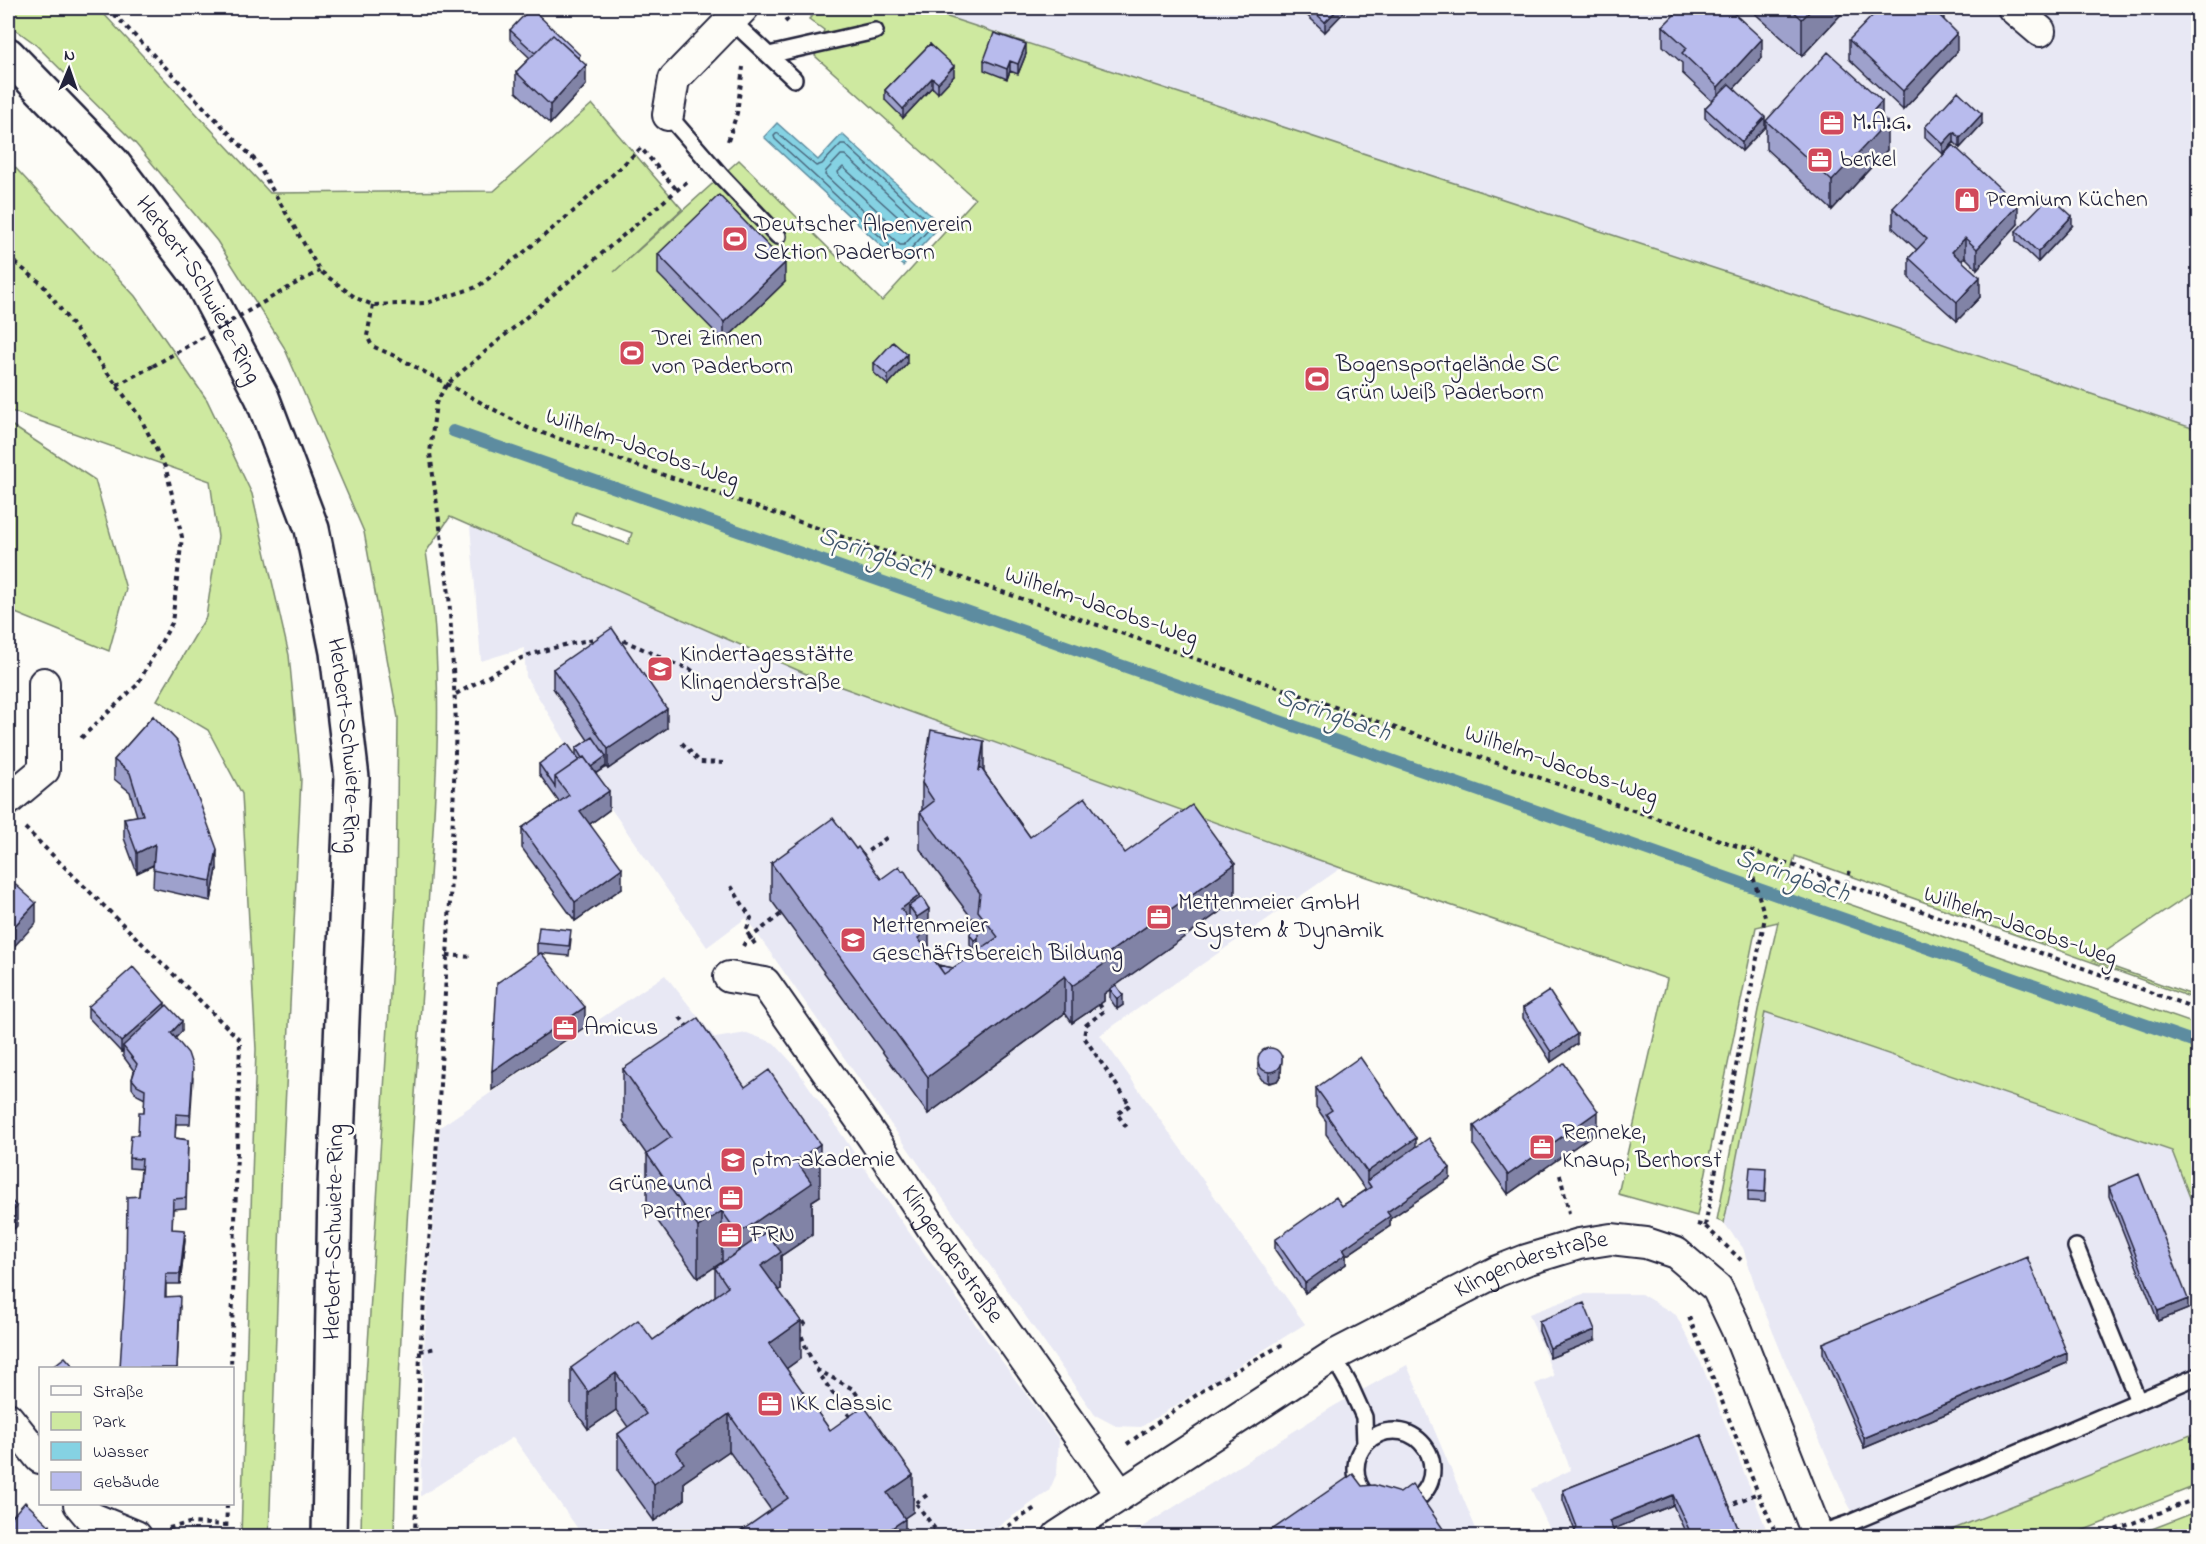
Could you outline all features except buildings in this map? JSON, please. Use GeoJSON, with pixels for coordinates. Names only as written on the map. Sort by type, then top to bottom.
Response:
{"type":"FeatureCollection","features":[{"type":"Feature","properties":{"kind":"main road","name":"Herbert-Schwiete-Ring"},"geometry":{"type":"LineString","coordinates":[[8,55],[112,162],[199,277],[262,397],[312,529],[337,652],[352,778],[335,1188],[329,1536]]}},
{"type":"Feature","properties":{"kind":"street"},"geometry":{"type":"LineString","coordinates":[[2013,8],[2040,31]]}},
{"type":"Feature","properties":{"kind":"street"},"geometry":{"type":"LineString","coordinates":[[668,115],[674,79],[737,14]]}},
{"type":"Feature","properties":{"kind":"street"},"geometry":{"type":"LineString","coordinates":[[15,813],[45,770],[44,683]]}},
{"type":"Feature","properties":{"kind":"street","name":"Klingenderstraße"},"geometry":{"type":"LineString","coordinates":[[729,977],[765,983],[940,1239],[1120,1494]]}},
{"type":"Feature","properties":{"kind":"street","name":"Klingenderstraße"},"geometry":{"type":"LineString","coordinates":[[1058,1536],[1333,1356],[1482,1279],[1526,1260],[1579,1244],[1611,1239],[1646,1243],[1676,1253],[1717,1288],[1737,1330],[1818,1535]]}},
{"type":"Feature","properties":{"kind":"street"},"geometry":{"type":"LineString","coordinates":[[8,1418],[39,1457]]}},
{"type":"Feature","properties":{"kind":"street"},"geometry":{"type":"LineString","coordinates":[[81,1505],[90,1517],[135,1536]]}},
{"type":"Feature","properties":{"kind":"lane"},"geometry":{"type":"LineString","coordinates":[[737,14],[765,51],[794,79]]}},
{"type":"Feature","properties":{"kind":"lane"},"geometry":{"type":"LineString","coordinates":[[765,51],[875,31]]}},
{"type":"Feature","properties":{"kind":"lane"},"geometry":{"type":"LineString","coordinates":[[668,115],[721,176],[778,236]]}},
{"type":"Feature","properties":{"kind":"lane"},"geometry":{"type":"LineString","coordinates":[[2076,1247],[2138,1401]]}},
{"type":"Feature","properties":{"kind":"lane"},"geometry":{"type":"LineString","coordinates":[[1333,1356],[1364,1417],[1365,1444],[1359,1454],[1357,1475],[1366,1494],[1375,1501],[1397,1507],[1409,1504],[1427,1488],[1432,1464],[1428,1452],[1416,1438],[1399,1431],[1386,1432],[1374,1436],[1365,1444]]}},
{"type":"Feature","properties":{"kind":"lane"},"geometry":{"type":"LineString","coordinates":[[1818,1535],[2199,1376]]}},
{"type":"Feature","properties":{"kind":"path"},"geometry":{"type":"LineString","coordinates":[[108,8],[255,160],[320,271],[356,298],[373,305],[428,303],[477,287],[524,253],[575,210],[640,148],[677,190]]}},
{"type":"Feature","properties":{"kind":"path"},"geometry":{"type":"LineString","coordinates":[[415,1536],[420,1351],[436,1157],[447,955],[456,694],[449,594],[430,453],[436,403],[447,384],[726,148],[737,113],[741,69],[765,51]]}},
{"type":"Feature","properties":{"kind":"path"},"geometry":{"type":"LineString","coordinates":[[8,257],[42,284],[140,417],[166,469],[182,537],[172,623],[137,685],[45,770]]}},
{"type":"Feature","properties":{"kind":"path"},"geometry":{"type":"LineString","coordinates":[[117,385],[320,271]]}},
{"type":"Feature","properties":{"kind":"path","name":"Wilhelm-Jacobs-Weg"},"geometry":{"type":"LineString","coordinates":[[373,305],[367,336],[372,346],[528,428],[1846,884],[2199,1009]]}},
{"type":"Feature","properties":{"kind":"path"},"geometry":{"type":"LineString","coordinates":[[613,636],[659,656],[663,660],[690,669],[706,681]]}},
{"type":"Feature","properties":{"kind":"path"},"geometry":{"type":"LineString","coordinates":[[456,694],[525,656],[564,645],[603,638]]}},
{"type":"Feature","properties":{"kind":"path"},"geometry":{"type":"LineString","coordinates":[[682,742],[700,762],[723,763]]}},
{"type":"Feature","properties":{"kind":"path"},"geometry":{"type":"LineString","coordinates":[[15,813],[240,1040],[231,1367]]}},
{"type":"Feature","properties":{"kind":"path"},"geometry":{"type":"LineString","coordinates":[[852,862],[889,836]]}},
{"type":"Feature","properties":{"kind":"path"},"geometry":{"type":"LineString","coordinates":[[1705,1226],[1765,917],[1744,849]]}},
{"type":"Feature","properties":{"kind":"path"},"geometry":{"type":"LineString","coordinates":[[1846,884],[1851,867]]}},
{"type":"Feature","properties":{"kind":"path"},"geometry":{"type":"LineString","coordinates":[[731,886],[751,918],[746,931]]}},
{"type":"Feature","properties":{"kind":"path"},"geometry":{"type":"LineString","coordinates":[[729,977],[746,940],[781,914]]}},
{"type":"Feature","properties":{"kind":"path"},"geometry":{"type":"LineString","coordinates":[[447,955],[472,957]]}},
{"type":"Feature","properties":{"kind":"path"},"geometry":{"type":"LineString","coordinates":[[1099,1004],[1104,1011],[1086,1024],[1084,1037],[1130,1104],[1117,1114],[1128,1129]]}},
{"type":"Feature","properties":{"kind":"path"},"geometry":{"type":"LineString","coordinates":[[680,1017],[693,1035]]}},
{"type":"Feature","properties":{"kind":"path"},"geometry":{"type":"LineString","coordinates":[[1560,1175],[1570,1213]]}},
{"type":"Feature","properties":{"kind":"path"},"geometry":{"type":"LineString","coordinates":[[1559,1217],[1580,1212]]}},
{"type":"Feature","properties":{"kind":"path"},"geometry":{"type":"LineString","coordinates":[[1695,1224],[1705,1226],[1739,1257],[1744,1268]]}},
{"type":"Feature","properties":{"kind":"path"},"geometry":{"type":"LineString","coordinates":[[1687,1311],[1758,1493],[1778,1536]]}},
{"type":"Feature","properties":{"kind":"path"},"geometry":{"type":"LineString","coordinates":[[806,1322],[799,1327],[814,1368],[856,1425]]}},
{"type":"Feature","properties":{"kind":"path"},"geometry":{"type":"LineString","coordinates":[[1098,1464],[1215,1382],[1288,1341]]}},
{"type":"Feature","properties":{"kind":"path"},"geometry":{"type":"LineString","coordinates":[[420,1351],[436,1348]]}},
{"type":"Feature","properties":{"kind":"path"},"geometry":{"type":"LineString","coordinates":[[814,1368],[853,1389],[865,1407],[864,1416]]}},
{"type":"Feature","properties":{"kind":"path"},"geometry":{"type":"LineString","coordinates":[[1726,1507],[1795,1477]]}},
{"type":"Feature","properties":{"kind":"path"},"geometry":{"type":"LineString","coordinates":[[909,1494],[940,1536]]}},
{"type":"Feature","properties":{"kind":"path"},"geometry":{"type":"LineString","coordinates":[[916,1503],[927,1495]]}},
{"type":"Feature","properties":{"kind":"path"},"geometry":{"type":"LineString","coordinates":[[2099,1536],[2199,1498]]}},
{"type":"Feature","properties":{"kind":"path"},"geometry":{"type":"LineString","coordinates":[[993,1536],[1041,1503]]}},
{"type":"Feature","properties":{"kind":"path"},"geometry":{"type":"LineString","coordinates":[[226,1536],[227,1505]]}},
{"type":"Feature","properties":{"kind":"path"},"geometry":{"type":"LineString","coordinates":[[189,1523],[226,1525]]}},
{"type":"Feature","properties":{"kind":"shaded area"},"geometry":{"type":"Polygon","coordinates":[[[920,8],[2198,8],[2198,430],[1872,320],[920,8]]]}},
{"type":"Feature","properties":{"kind":"shaded area"},"geometry":{"type":"Polygon","coordinates":[[[470,526],[811,676],[1341,868],[1100,1035],[1305,1324],[1141,1427],[1116,1426],[1095,1415],[746,918],[707,947],[573,754],[526,677],[524,648],[481,661],[470,526]]]}},
{"type":"Feature","properties":{"kind":"shaded area"},"geometry":{"type":"Polygon","coordinates":[[[665,975],[715,1038],[747,1033],[774,1043],[794,1065],[906,1228],[1059,1440],[1057,1473],[1049,1491],[984,1536],[583,1536],[513,1437],[421,1496],[424,1347],[440,1127],[665,975]]]}},
{"type":"Feature","properties":{"kind":"shaded area"},"geometry":{"type":"Polygon","coordinates":[[[1764,1012],[2172,1151],[2198,1218],[2198,1431],[1936,1536],[1866,1536],[1847,1502],[1786,1364],[1758,1295],[1743,1248],[1724,1223],[1764,1012]]]}},
{"type":"Feature","properties":{"kind":"shaded area"},"geometry":{"type":"Polygon","coordinates":[[[1583,1294],[1641,1294],[1676,1315],[1701,1363],[1769,1536],[1553,1536],[1531,1489],[1571,1470],[1535,1384],[1554,1376],[1529,1314],[1583,1294]]]}},
{"type":"Feature","properties":{"kind":"shaded area"},"geometry":{"type":"Polygon","coordinates":[[[1407,1365],[1479,1536],[1128,1536],[1334,1406],[1407,1365]]]}},
{"type":"Feature","properties":{"kind":"green space"},"geometry":{"type":"Polygon","coordinates":[[[8,8],[94,8],[103,13],[270,193],[494,191],[592,104],[682,209],[614,272],[739,160],[882,301],[975,199],[815,56],[824,30],[809,19],[820,8],[920,8],[1872,320],[2198,430],[2198,889],[2093,960],[2198,997],[2198,1000],[1795,856],[1788,883],[2198,1025],[2198,1218],[2172,1151],[1765,1012],[1724,1223],[1717,1220],[1758,1010],[1778,922],[1756,927],[1697,1216],[1618,1194],[1667,979],[1341,868],[811,676],[450,517],[426,552],[433,605],[438,711],[434,817],[405,1256],[394,1536],[361,1536],[363,1424],[396,899],[398,718],[364,532],[284,347],[217,241],[135,143],[34,43],[8,24],[8,8]],[[576,512],[572,524],[628,544],[632,533],[576,512]]]}},
{"type":"Feature","properties":{"kind":"green space"},"geometry":{"type":"Polygon","coordinates":[[[8,160],[135,296],[207,400],[252,494],[289,655],[301,779],[281,1190],[269,1536],[241,1536],[256,1049],[242,794],[208,730],[157,700],[206,617],[218,537],[210,481],[8,410],[8,160]]]}},
{"type":"Feature","properties":{"kind":"green space"},"geometry":{"type":"Polygon","coordinates":[[[8,423],[95,480],[126,589],[109,651],[8,610],[8,423]]]}},
{"type":"Feature","properties":{"kind":"green space"},"geometry":{"type":"Polygon","coordinates":[[[2198,1432],[2198,1485],[2069,1536],[1936,1536],[2198,1432]]]}},
{"type":"Feature","properties":{"kind":"green space"},"geometry":{"type":"Polygon","coordinates":[[[2198,1511],[2198,1536],[2134,1536],[2198,1511]]]}},
{"type":"Feature","properties":{"kind":"water"},"geometry":{"type":"Polygon","coordinates":[[[777,123],[818,160],[842,134],[941,225],[903,266],[764,137],[777,123]]]}},
{"type":"Feature","properties":{"kind":"waterway","name":"Springbach"},"geometry":{"type":"LineString","coordinates":[[453,431],[2198,1043]]}},
{"type":"Feature","properties":{"kind":"place","name":"M.A.G."},"geometry":{"type":"Point","coordinates":[1832,123]}},
{"type":"Feature","properties":{"kind":"place","name":"berkel"},"geometry":{"type":"Point","coordinates":[1820,160]}},
{"type":"Feature","properties":{"kind":"place","name":"Premium Küchen"},"geometry":{"type":"Point","coordinates":[1967,200]}},
{"type":"Feature","properties":{"kind":"place","name":"Deutscher Alpenverein Sektion Paderborn"},"geometry":{"type":"Point","coordinates":[735,239]}},
{"type":"Feature","properties":{"kind":"place","name":"Drei Zinnen von Paderborn"},"geometry":{"type":"Point","coordinates":[632,353]}},
{"type":"Feature","properties":{"kind":"place","name":"Bogensportgelände SC Grün Weiß Paderborn"},"geometry":{"type":"Point","coordinates":[1317,379]}},
{"type":"Feature","properties":{"kind":"place","name":"Kindertagesstätte Klingenderstraße"},"geometry":{"type":"Point","coordinates":[660,669]}},
{"type":"Feature","properties":{"kind":"place","name":"Mettenmeier GmbH - System & Dynamik"},"geometry":{"type":"Point","coordinates":[1159,917]}},
{"type":"Feature","properties":{"kind":"place","name":"Mettenmeier Geschäftsbereich Bildung"},"geometry":{"type":"Point","coordinates":[853,940]}},
{"type":"Feature","properties":{"kind":"place","name":"Amicus"},"geometry":{"type":"Point","coordinates":[565,1028]}},
{"type":"Feature","properties":{"kind":"place","name":"Renneke, Knaup, Berhorst"},"geometry":{"type":"Point","coordinates":[1542,1147]}},
{"type":"Feature","properties":{"kind":"place","name":"ptm-akademie"},"geometry":{"type":"Point","coordinates":[733,1160]}},
{"type":"Feature","properties":{"kind":"place","name":"Grüne und Partner"},"geometry":{"type":"Point","coordinates":[731,1198]}},
{"type":"Feature","properties":{"kind":"place","name":"FRN"},"geometry":{"type":"Point","coordinates":[730,1235]}},
{"type":"Feature","properties":{"kind":"place","name":"IKK classic"},"geometry":{"type":"Point","coordinates":[770,1404]}}]}
